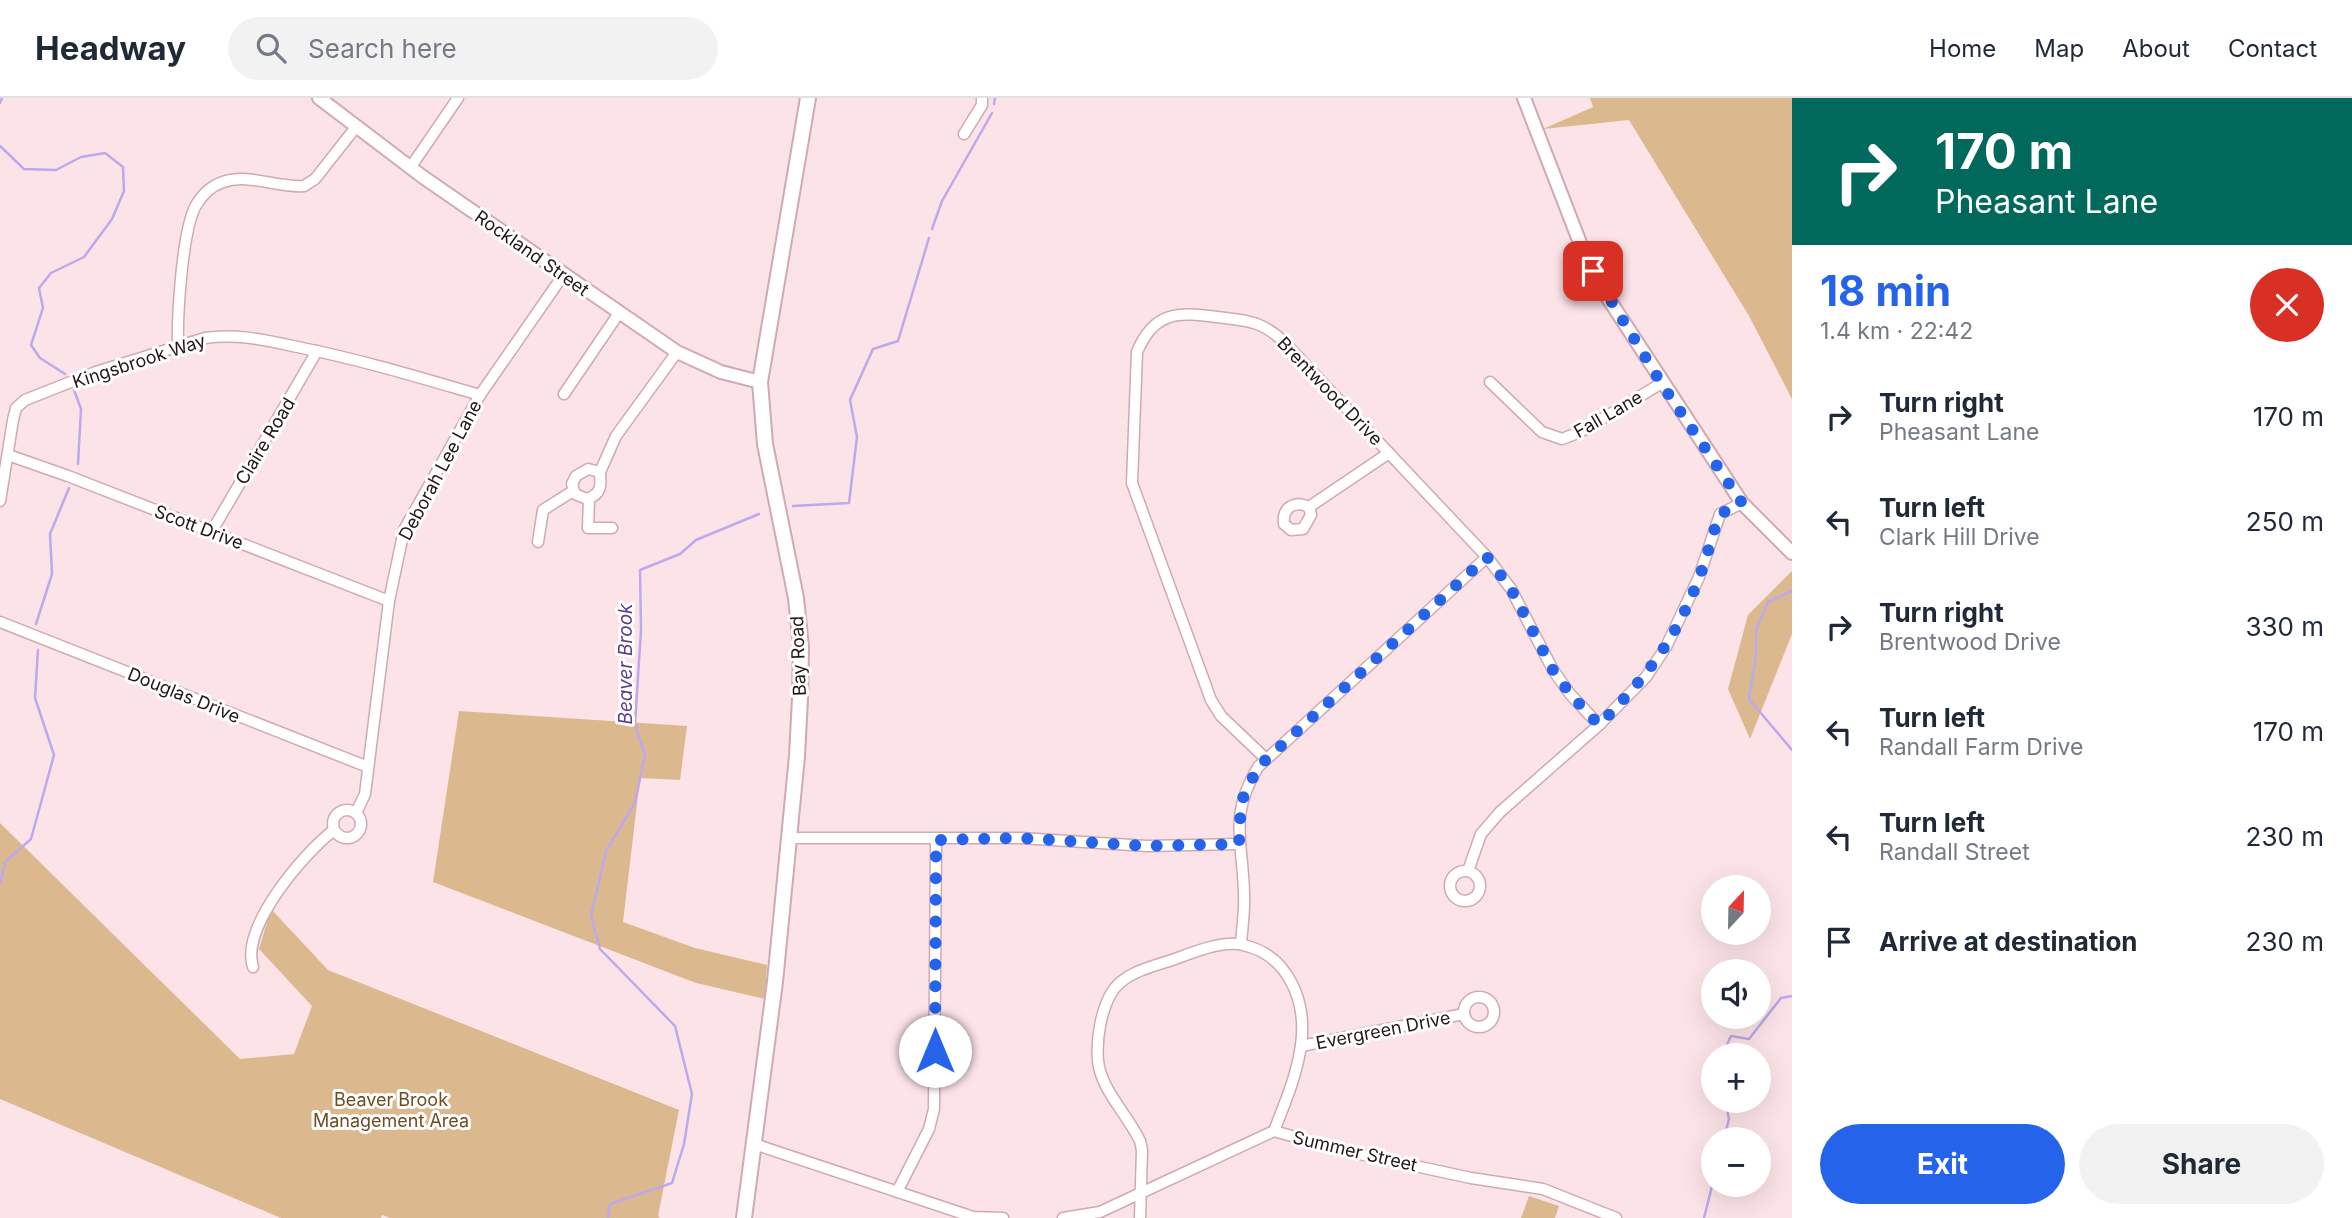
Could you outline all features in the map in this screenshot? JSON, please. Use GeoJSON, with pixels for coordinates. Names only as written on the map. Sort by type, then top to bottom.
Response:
{"type":"FeatureCollection","features":[{"type":"Feature","properties":{"kind":"main road","name":"Bay Road"},"geometry":{"type":"LineString","coordinates":[[744,1218],[775,982],[797,756],[801,648],[796,598],[765,444],[760,382],[808,98]]}},
{"type":"Feature","properties":{"kind":"street","name":"Rockland Street"},"geometry":{"type":"LineString","coordinates":[[319,98],[410,168],[677,352],[721,372],[760,382]]}},
{"type":"Feature","properties":{"kind":"street"},"geometry":{"type":"LineString","coordinates":[[410,168],[458,98]]}},
{"type":"Feature","properties":{"kind":"street"},"geometry":{"type":"LineString","coordinates":[[964,134],[982,105],[982,98]]}},
{"type":"Feature","properties":{"kind":"street"},"geometry":{"type":"LineString","coordinates":[[1524,98],[1587,261],[1661,383],[1742,503],[1792,553]]}},
{"type":"Feature","properties":{"kind":"street"},"geometry":{"type":"LineString","coordinates":[[178,347],[177,320],[185,260],[194,209],[201,197],[224,181],[251,180],[304,186],[315,179],[356,127]]}},
{"type":"Feature","properties":{"kind":"street","name":"Deborah Lee Lane"},"geometry":{"type":"LineString","coordinates":[[334,830],[343,838],[357,835],[362,825],[356,813],[365,794],[389,601],[404,530],[480,395],[564,274]]}},
{"type":"Feature","properties":{"kind":"street"},"geometry":{"type":"LineString","coordinates":[[564,394],[618,313]]}},
{"type":"Feature","properties":{"kind":"street","name":"Brentwood Drive"},"geometry":{"type":"LineString","coordinates":[[1266,759],[1221,716],[1211,700],[1132,483],[1137,352],[1144,336],[1156,324],[1173,314],[1189,313],[1250,320],[1269,328],[1487,557],[1511,589],[1553,670],[1570,694],[1599,725]]}},
{"type":"Feature","properties":{"kind":"street","name":"Kingsbrook Way"},"geometry":{"type":"LineString","coordinates":[[0,501],[16,408],[24,400],[96,372],[205,338],[239,336],[317,351],[480,395]]}},
{"type":"Feature","properties":{"kind":"street","name":"Claire Road"},"geometry":{"type":"LineString","coordinates":[[212,531],[317,351]]}},
{"type":"Feature","properties":{"kind":"street"},"geometry":{"type":"LineString","coordinates":[[612,528],[588,528],[589,499],[600,490],[600,472],[616,436],[677,352]]}},
{"type":"Feature","properties":{"kind":"street","name":"Fall Lane"},"geometry":{"type":"LineString","coordinates":[[1490,382],[1542,432],[1562,439],[1580,432],[1661,383]]}},
{"type":"Feature","properties":{"kind":"street"},"geometry":{"type":"LineString","coordinates":[[1309,507],[1389,453]]}},
{"type":"Feature","properties":{"kind":"street","name":"Scott Drive"},"geometry":{"type":"LineString","coordinates":[[8,455],[389,601]]}},
{"type":"Feature","properties":{"kind":"street"},"geometry":{"type":"LineString","coordinates":[[589,499],[578,497],[573,491],[573,481],[588,469],[600,472]]}},
{"type":"Feature","properties":{"kind":"street"},"geometry":{"type":"LineString","coordinates":[[538,542],[542,510],[573,491]]}},
{"type":"Feature","properties":{"kind":"street"},"geometry":{"type":"LineString","coordinates":[[1468,871],[1481,834],[1500,812],[1599,725],[1646,677],[1666,647],[1699,578],[1720,514],[1742,503]]}},
{"type":"Feature","properties":{"kind":"street"},"geometry":{"type":"LineString","coordinates":[[1241,944],[1245,898],[1239,844],[1241,802],[1258,767],[1487,557]]}},
{"type":"Feature","properties":{"kind":"street","name":"Douglas Drive"},"geometry":{"type":"LineString","coordinates":[[0,622],[368,767]]}},
{"type":"Feature","properties":{"kind":"street"},"geometry":{"type":"LineString","coordinates":[[253,967],[250,954],[252,944],[268,903],[334,830],[333,819],[339,812],[348,810],[356,813]]}},
{"type":"Feature","properties":{"kind":"street"},"geometry":{"type":"LineString","coordinates":[[788,838],[1021,838],[1147,846],[1239,844]]}},
{"type":"Feature","properties":{"kind":"street"},"geometry":{"type":"LineString","coordinates":[[897,1192],[929,1129],[934,1109],[936,840]]}},
{"type":"Feature","properties":{"kind":"street"},"geometry":{"type":"LineString","coordinates":[[1140,1218],[1140,1141],[1099,1067],[1099,1033],[1109,998],[1119,984],[1143,970],[1203,949],[1241,944],[1262,953],[1279,965],[1290,978],[1298,995],[1302,1025],[1301,1046],[1291,1088],[1274,1131]]}},
{"type":"Feature","properties":{"kind":"street","name":"Evergreen Drive"},"geometry":{"type":"LineString","coordinates":[[1301,1046],[1464,1014]]}},
{"type":"Feature","properties":{"kind":"street","name":"Summer Street"},"geometry":{"type":"LineString","coordinates":[[1063,1218],[1100,1212],[1274,1131],[1341,1150],[1471,1178],[1543,1189],[1616,1218]]}},
{"type":"Feature","properties":{"kind":"street"},"geometry":{"type":"LineString","coordinates":[[754,1144],[973,1217],[1003,1218]]}},
{"type":"Feature","properties":{"kind":"green space"},"geometry":{"type":"Polygon","coordinates":[[[1590,98],[1792,98],[1792,399],[1749,316],[1629,120],[1543,129],[1593,107],[1590,98]]]}},
{"type":"Feature","properties":{"kind":"green space"},"geometry":{"type":"Polygon","coordinates":[[[1792,571],[1792,634],[1750,739],[1728,689],[1748,615],[1792,571]]]}},
{"type":"Feature","properties":{"kind":"green space"},"geometry":{"type":"Polygon","coordinates":[[[459,711],[687,726],[680,780],[640,778],[623,922],[695,948],[767,965],[765,999],[696,983],[433,882],[459,711]]]}},
{"type":"Feature","properties":{"kind":"green space","name":"Beaver Brook Management Area"},"geometry":{"type":"Polygon","coordinates":[[[0,823],[240,1059],[294,1054],[312,1006],[259,949],[271,909],[328,970],[679,1110],[658,1216],[660,1218],[390,1218],[382,1215],[381,1218],[281,1218],[0,1099],[0,823]]]}},
{"type":"Feature","properties":{"kind":"green space"},"geometry":{"type":"Polygon","coordinates":[[[1529,1196],[1559,1206],[1555,1218],[1521,1218],[1529,1196]]]}},
{"type":"Feature","properties":{"kind":"waterway"},"geometry":{"type":"LineString","coordinates":[[0,103],[2,98]]}},
{"type":"Feature","properties":{"kind":"waterway","name":"Beaver Brook"},"geometry":{"type":"LineString","coordinates":[[994,104],[995,98]]}},
{"type":"Feature","properties":{"kind":"waterway","name":"Beaver Brook"},"geometry":{"type":"LineString","coordinates":[[932,229],[942,201],[992,113]]}},
{"type":"Feature","properties":{"kind":"waterway"},"geometry":{"type":"LineString","coordinates":[[0,146],[24,169],[56,170],[81,157],[105,153],[123,167],[124,191],[112,219],[84,257],[51,273],[39,288],[43,308],[31,345],[40,358],[65,374]]}},
{"type":"Feature","properties":{"kind":"waterway","name":"Beaver Brook"},"geometry":{"type":"LineString","coordinates":[[793,506],[849,503],[857,437],[850,400],[873,349],[898,341],[929,238]]}},
{"type":"Feature","properties":{"kind":"waterway"},"geometry":{"type":"LineString","coordinates":[[74,390],[81,409],[78,464]]}},
{"type":"Feature","properties":{"kind":"waterway"},"geometry":{"type":"LineString","coordinates":[[36,624],[52,574],[50,534],[69,488]]}},
{"type":"Feature","properties":{"kind":"waterway","name":"Beaver Brook"},"geometry":{"type":"LineString","coordinates":[[608,1218],[610,1204],[672,1183],[684,1144],[692,1094],[675,1026],[600,949],[591,916],[606,851],[635,803],[645,755],[635,724],[641,630],[640,570],[680,554],[696,540],[759,514]]}},
{"type":"Feature","properties":{"kind":"waterway"},"geometry":{"type":"LineString","coordinates":[[1792,591],[1768,602],[1756,630],[1756,656],[1749,699],[1792,750]]}},
{"type":"Feature","properties":{"kind":"waterway"},"geometry":{"type":"LineString","coordinates":[[0,884],[5,862],[31,839],[54,755],[35,698],[38,650]]}},
{"type":"Feature","properties":{"kind":"waterway"},"geometry":{"type":"LineString","coordinates":[[1728,1043],[1731,1036],[1749,1039],[1781,998],[1792,996]]}},
{"type":"Feature","properties":{"kind":"waterway"},"geometry":{"type":"LineString","coordinates":[[1727,1127],[1728,1113]]}},
{"type":"Feature","properties":{"kind":"waterway"},"geometry":{"type":"LineString","coordinates":[[1704,1218],[1709,1197]]}},
{"type":"Feature","properties":{"kind":"route"},"geometry":{"type":"LineString","coordinates":[[935,1051],[936,840],[1021,838],[1147,846],[1239,844],[1241,802],[1258,767],[1378,660],[1487,557],[1511,589],[1553,670],[1570,694],[1599,725],[1646,677],[1666,647],[1699,578],[1720,514],[1742,503],[1661,383],[1593,271]]}}]}
